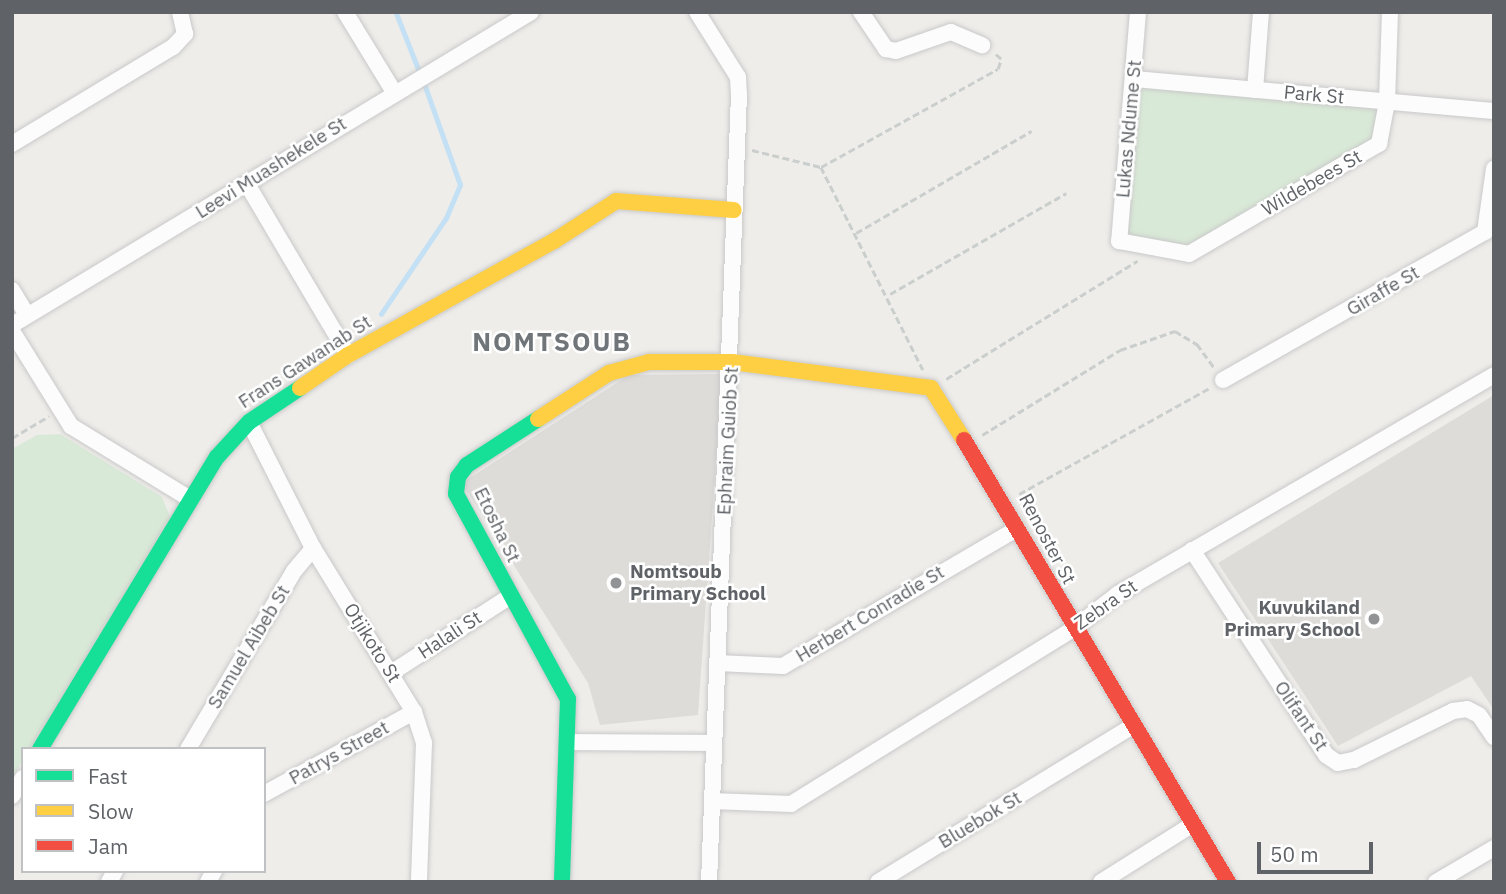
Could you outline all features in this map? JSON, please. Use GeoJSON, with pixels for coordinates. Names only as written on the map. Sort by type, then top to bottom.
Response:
{"type":"FeatureCollection","features":[{"type":"Feature","properties":{"kind":"street"},"geometry":{"type":"LineString","coordinates":[[12,144],[173,47],[185,34],[180,12]]}},
{"type":"Feature","properties":{"kind":"street"},"geometry":{"type":"LineString","coordinates":[[345,12],[400,89]]}},
{"type":"Feature","properties":{"kind":"street","name":"Leevi Muashekele St"},"geometry":{"type":"LineString","coordinates":[[12,325],[531,12]]}},
{"type":"Feature","properties":{"kind":"street","name":"Ephraim Guiob St"},"geometry":{"type":"LineString","coordinates":[[697,12],[738,77],[739,147],[734,209],[732,362],[709,882]]}},
{"type":"Feature","properties":{"kind":"street"},"geometry":{"type":"LineString","coordinates":[[861,12],[886,49],[896,51],[951,32],[982,45]]}},
{"type":"Feature","properties":{"kind":"street","name":"Lukas Ndume St"},"geometry":{"type":"LineString","coordinates":[[1122,243],[1119,237],[1138,12]]}},
{"type":"Feature","properties":{"kind":"street"},"geometry":{"type":"LineString","coordinates":[[1255,90],[1261,12]]}},
{"type":"Feature","properties":{"kind":"street","name":"Wildebees St"},"geometry":{"type":"LineString","coordinates":[[1122,243],[1189,254],[1379,144],[1387,102],[1390,12]]}},
{"type":"Feature","properties":{"kind":"street","name":"Park St"},"geometry":{"type":"LineString","coordinates":[[1134,79],[1494,111]]}},
{"type":"Feature","properties":{"kind":"street","name":"Giraffe St"},"geometry":{"type":"LineString","coordinates":[[1223,380],[1485,232],[1494,169]]}},
{"type":"Feature","properties":{"kind":"street"},"geometry":{"type":"LineString","coordinates":[[247,184],[348,355]]}},
{"type":"Feature","properties":{"kind":"street","name":"Frans Gawanab St"},"geometry":{"type":"LineString","coordinates":[[41,747],[190,499],[217,457],[249,422],[348,355],[554,241],[616,201],[734,209]]}},
{"type":"Feature","properties":{"kind":"street"},"geometry":{"type":"LineString","coordinates":[[12,290],[27,315]]}},
{"type":"Feature","properties":{"kind":"street"},"geometry":{"type":"LineString","coordinates":[[12,331],[58,411],[83,437],[190,499]]}},
{"type":"Feature","properties":{"kind":"street","name":"Etosha St"},"geometry":{"type":"LineString","coordinates":[[562,882],[570,742],[568,699],[509,597],[456,494],[458,477],[467,465],[622,367],[649,362],[732,362]]}},
{"type":"Feature","properties":{"kind":"street"},"geometry":{"type":"LineString","coordinates":[[732,362],[931,388]]}},
{"type":"Feature","properties":{"kind":"street","name":"Zebra St"},"geometry":{"type":"LineString","coordinates":[[712,802],[791,804],[1073,629],[1118,594],[1494,375]]}},
{"type":"Feature","properties":{"kind":"street","name":"Renoster St"},"geometry":{"type":"LineString","coordinates":[[931,388],[1004,502],[1015,530],[1073,629],[1228,882]]}},
{"type":"Feature","properties":{"kind":"street","name":"Otjikoto St"},"geometry":{"type":"LineString","coordinates":[[249,422],[313,548],[414,712],[424,743],[419,882]]}},
{"type":"Feature","properties":{"kind":"street","name":"Herbert Conradie St"},"geometry":{"type":"LineString","coordinates":[[717,663],[783,666],[1015,530]]}},
{"type":"Feature","properties":{"kind":"street","name":"Samuel Aibeb St"},"geometry":{"type":"LineString","coordinates":[[189,747],[294,570],[313,548]]}},
{"type":"Feature","properties":{"kind":"street","name":"Olifant St"},"geometry":{"type":"LineString","coordinates":[[1192,550],[1326,755],[1338,763],[1354,760],[1453,711],[1468,709],[1479,715],[1494,737]]}},
{"type":"Feature","properties":{"kind":"street","name":"Halali St"},"geometry":{"type":"LineString","coordinates":[[391,673],[509,597]]}},
{"type":"Feature","properties":{"kind":"street","name":"Patrys Street"},"geometry":{"type":"LineString","coordinates":[[266,793],[414,712]]}},
{"type":"Feature","properties":{"kind":"street","name":"Bluebok St"},"geometry":{"type":"LineString","coordinates":[[878,882],[1133,726]]}},
{"type":"Feature","properties":{"kind":"street"},"geometry":{"type":"LineString","coordinates":[[570,742],[714,743]]}},
{"type":"Feature","properties":{"kind":"street"},"geometry":{"type":"LineString","coordinates":[[1101,882],[1193,824]]}},
{"type":"Feature","properties":{"kind":"street"},"geometry":{"type":"LineString","coordinates":[[1436,882],[1494,848]]}},
{"type":"Feature","properties":{"kind":"path"},"geometry":{"type":"LineString","coordinates":[[739,147],[821,167],[998,69],[1001,59],[982,45]]}},
{"type":"Feature","properties":{"kind":"path"},"geometry":{"type":"LineString","coordinates":[[856,233],[1031,131]]}},
{"type":"Feature","properties":{"kind":"path"},"geometry":{"type":"LineString","coordinates":[[821,167],[889,295],[931,388],[1158,249]]}},
{"type":"Feature","properties":{"kind":"path"},"geometry":{"type":"LineString","coordinates":[[889,295],[1066,193]]}},
{"type":"Feature","properties":{"kind":"path"},"geometry":{"type":"LineString","coordinates":[[968,444],[1120,350],[1175,331],[1197,344],[1223,380],[1004,502]]}},
{"type":"Feature","properties":{"kind":"path"},"geometry":{"type":"LineString","coordinates":[[12,438],[58,411]]}},
{"type":"Feature","properties":{"kind":"shaded area","name":"Nomtsoub Primary School"},"geometry":{"type":"Polygon","coordinates":[[[722,374],[698,715],[600,725],[588,683],[462,483],[629,375],[722,374]]]}},
{"type":"Feature","properties":{"kind":"shaded area","name":"Kuvukiland Primary School"},"geometry":{"type":"Polygon","coordinates":[[[1494,395],[1494,710],[1471,676],[1338,746],[1218,563],[1494,395]]]}},
{"type":"Feature","properties":{"kind":"green space"},"geometry":{"type":"Polygon","coordinates":[[[1134,79],[1387,102],[1383,138],[1189,254],[1119,237],[1134,79]]]}},
{"type":"Feature","properties":{"kind":"green space"},"geometry":{"type":"Polygon","coordinates":[[[60,434],[162,497],[170,517],[31,747],[21,747],[21,763],[12,778],[12,449],[37,435],[60,434]]]}},
{"type":"Feature","properties":{"kind":"waterway"},"geometry":{"type":"LineString","coordinates":[[396,12],[420,73]]}},
{"type":"Feature","properties":{"kind":"waterway"},"geometry":{"type":"LineString","coordinates":[[381,314],[446,218],[460,185],[423,81]]}},
{"type":"Feature","properties":{"kind":"traffic: fast"},"geometry":{"type":"LineString","coordinates":[[41,747],[217,457],[249,422],[300,388]]}},
{"type":"Feature","properties":{"kind":"traffic: fast"},"geometry":{"type":"LineString","coordinates":[[538,419],[467,465],[458,477],[456,494],[568,699],[562,882]]}},
{"type":"Feature","properties":{"kind":"traffic: slow"},"geometry":{"type":"LineString","coordinates":[[300,388],[348,355],[554,241],[616,201],[734,210]]}},
{"type":"Feature","properties":{"kind":"traffic: slow"},"geometry":{"type":"LineString","coordinates":[[538,419],[609,373],[649,362],[732,362],[931,388],[964,440]]}},
{"type":"Feature","properties":{"kind":"traffic: jam"},"geometry":{"type":"LineString","coordinates":[[964,440],[1228,882]]}},
{"type":"Feature","properties":{"kind":"place","name":"Nomtsoub Primary School"},"geometry":{"type":"Point","coordinates":[616,583]}},
{"type":"Feature","properties":{"kind":"place","name":"Kuvukiland Primary School"},"geometry":{"type":"Point","coordinates":[1374,619]}},
{"type":"Feature","properties":{"kind":"district","name":"NOMTSOUB"},"geometry":{"type":"Point","coordinates":[552,342]}}]}
